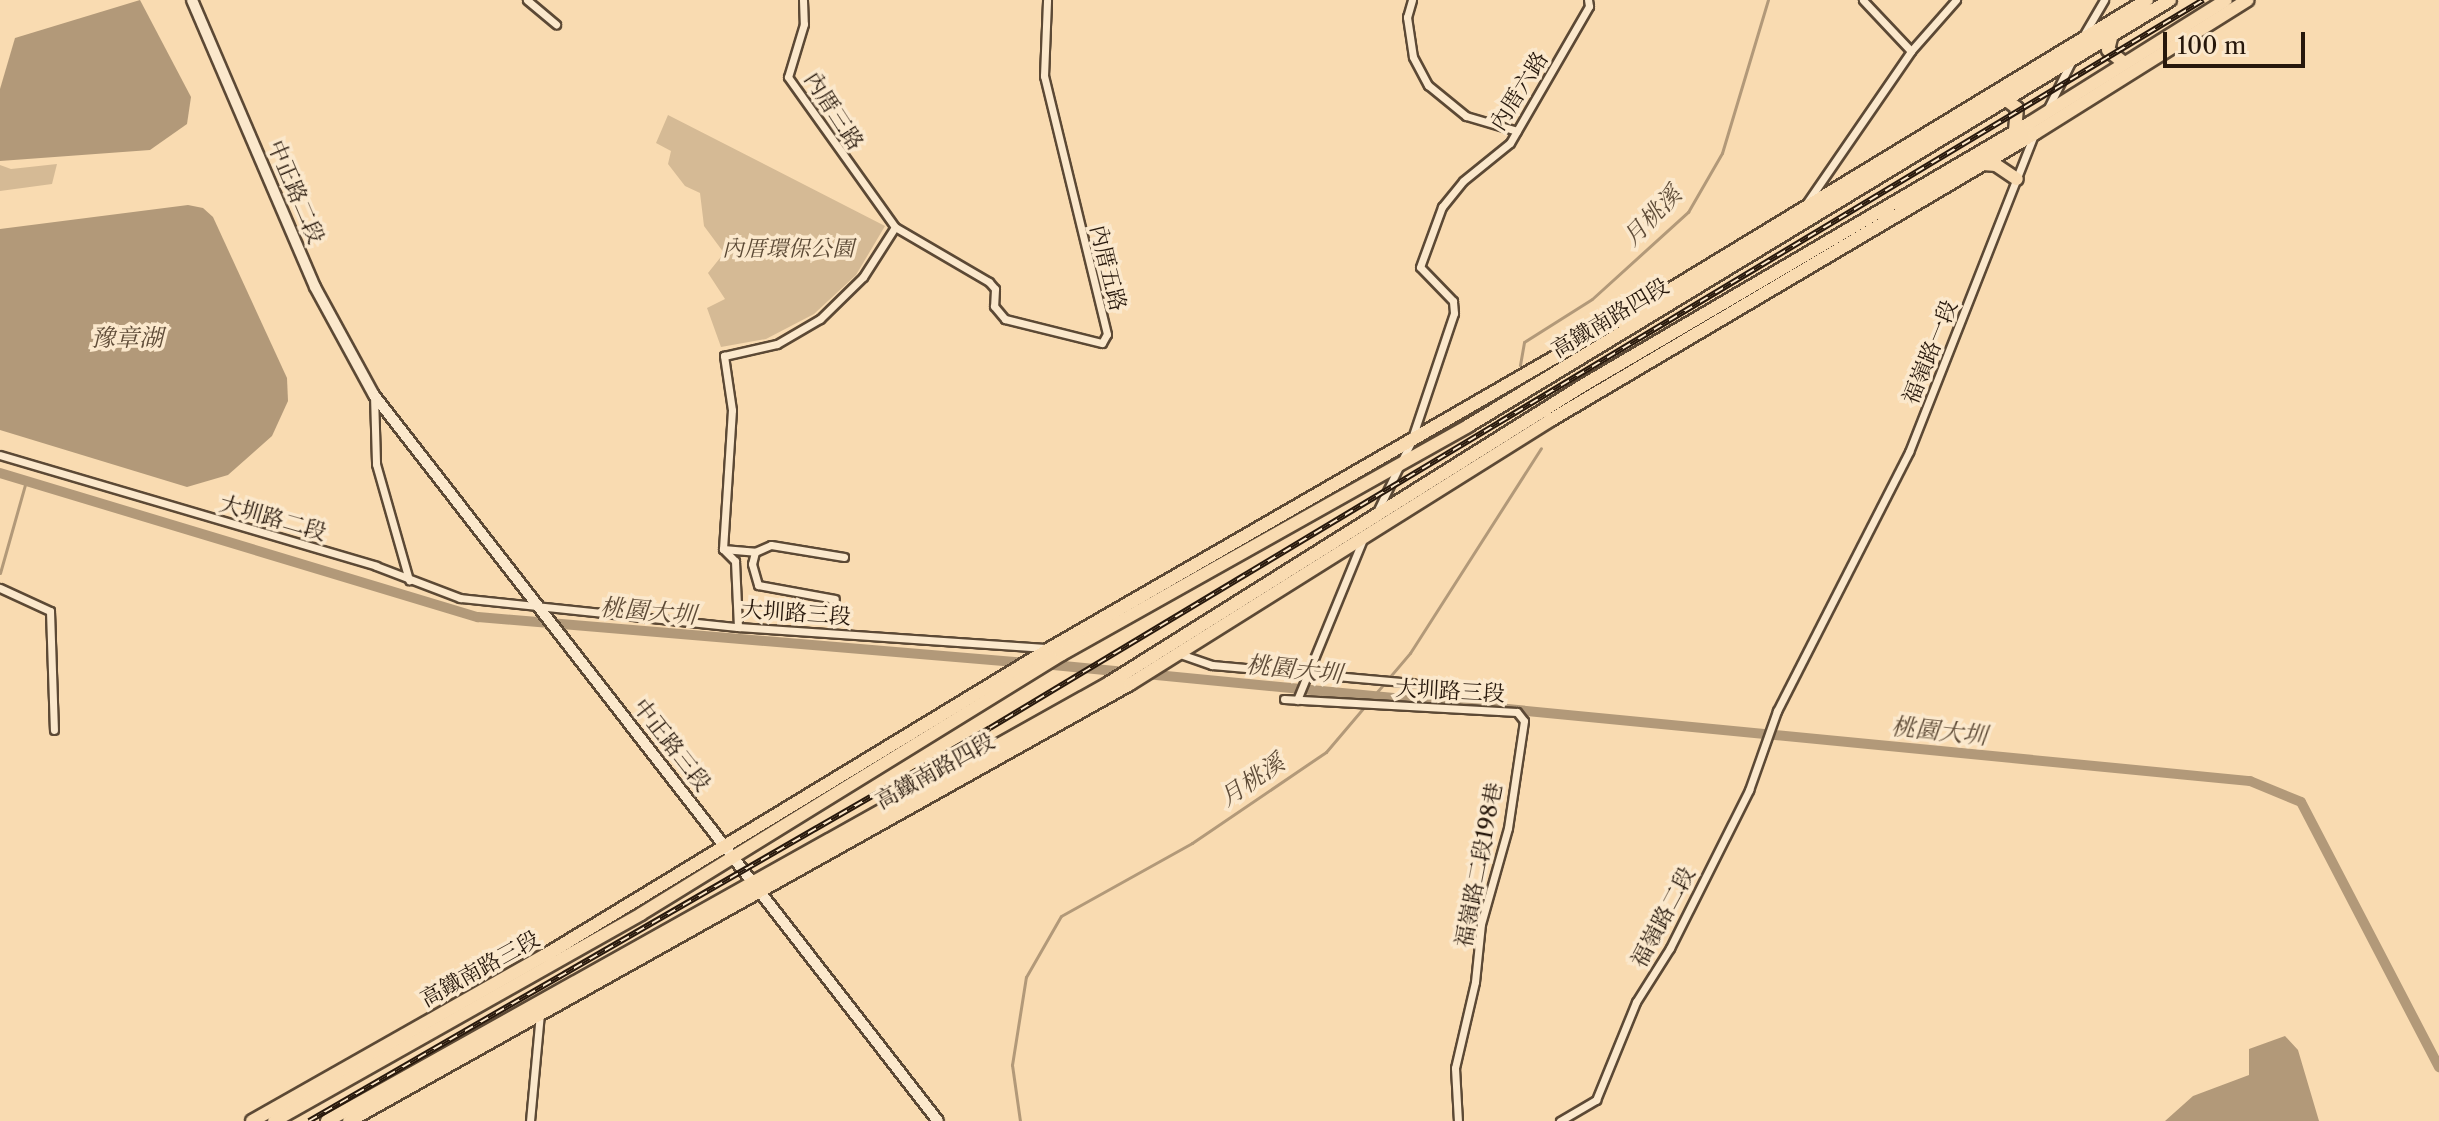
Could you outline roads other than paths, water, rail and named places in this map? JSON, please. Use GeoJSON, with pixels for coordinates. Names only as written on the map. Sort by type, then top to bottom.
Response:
{"type":"FeatureCollection","features":[{"type":"Feature","properties":{"kind":"main road","name":"中正路二段"},"geometry":{"type":"LineString","coordinates":[[192,0],[315,287],[374,395]]}},
{"type":"Feature","properties":{"kind":"main road","name":"高鐵南路四段"},"geometry":{"type":"LineString","coordinates":[[730,852],[1032,673],[1051,652],[1800,213],[2147,0]]}},
{"type":"Feature","properties":{"kind":"main road","name":"高鐵南路四段"},"geometry":{"type":"LineString","coordinates":[[730,852],[1013,671],[1279,533],[1402,462],[1702,286],[2072,57],[2170,0]]}},
{"type":"Feature","properties":{"kind":"main road","name":"高鐵南路四段"},"geometry":{"type":"LineString","coordinates":[[755,885],[1109,683],[1582,386],[2046,113],[2226,0]]}},
{"type":"Feature","properties":{"kind":"main road"},"geometry":{"type":"LineString","coordinates":[[1180,654],[1549,421],[2034,134],[2248,0]]}},
{"type":"Feature","properties":{"kind":"main road"},"geometry":{"type":"LineString","coordinates":[[2112,34],[2108,50],[2124,63]]}},
{"type":"Feature","properties":{"kind":"main road"},"geometry":{"type":"LineString","coordinates":[[2005,99],[2019,114],[2015,131]]}},
{"type":"Feature","properties":{"kind":"main road"},"geometry":{"type":"LineString","coordinates":[[1983,164],[1996,165],[2017,179]]}},
{"type":"Feature","properties":{"kind":"main road"},"geometry":{"type":"LineString","coordinates":[[1635,311],[1702,286]]}},
{"type":"Feature","properties":{"kind":"main road"},"geometry":{"type":"LineString","coordinates":[[1549,421],[1582,386]]}},
{"type":"Feature","properties":{"kind":"main road","name":"中正路三段"},"geometry":{"type":"LineString","coordinates":[[374,395],[938,1121]]}},
{"type":"Feature","properties":{"kind":"main road"},"geometry":{"type":"LineString","coordinates":[[1279,533],[1320,493]]}},
{"type":"Feature","properties":{"kind":"main road"},"geometry":{"type":"LineString","coordinates":[[1275,580],[1318,567]]}},
{"type":"Feature","properties":{"kind":"main road","name":"高鐵南路四段"},"geometry":{"type":"LineString","coordinates":[[755,885],[1130,684],[1180,654]]}},
{"type":"Feature","properties":{"kind":"main road","name":"高鐵南路三段"},"geometry":{"type":"LineString","coordinates":[[252,1121],[730,852]]}},
{"type":"Feature","properties":{"kind":"main road","name":"高鐵南路三段"},"geometry":{"type":"LineString","coordinates":[[274,1121],[730,852]]}},
{"type":"Feature","properties":{"kind":"main road"},"geometry":{"type":"LineString","coordinates":[[337,1121],[540,1014],[755,885]]}},
{"type":"Feature","properties":{"kind":"main road"},"geometry":{"type":"LineString","coordinates":[[327,1121],[350,1115],[755,885]]}},
{"type":"Feature","properties":{"kind":"street"},"geometry":{"type":"LineString","coordinates":[[527,0],[556,24]]}},
{"type":"Feature","properties":{"kind":"street","name":"內厝三路"},"geometry":{"type":"LineString","coordinates":[[803,0],[804,24],[788,77],[895,227]]}},
{"type":"Feature","properties":{"kind":"street","name":"內厝五路"},"geometry":{"type":"LineString","coordinates":[[895,227],[989,282],[995,289],[994,306],[1005,319],[1102,343],[1107,334],[1044,76],[1047,0]]}},
{"type":"Feature","properties":{"kind":"street"},"geometry":{"type":"LineString","coordinates":[[1412,0],[1407,17],[1413,57],[1428,85],[1466,116],[1517,131]]}},
{"type":"Feature","properties":{"kind":"street","name":"內厝六路"},"geometry":{"type":"LineString","coordinates":[[1410,444],[1454,313],[1453,301],[1420,267],[1442,207],[1517,131],[1589,6],[1588,0]]}},
{"type":"Feature","properties":{"kind":"street"},"geometry":{"type":"LineString","coordinates":[[1863,0],[1911,51]]}},
{"type":"Feature","properties":{"kind":"street"},"geometry":{"type":"LineString","coordinates":[[1800,213],[1911,51],[1956,0]]}},
{"type":"Feature","properties":{"kind":"street","name":"福嶺路一段"},"geometry":{"type":"LineString","coordinates":[[1776,714],[1909,452],[2034,134],[2080,40],[2104,0]]}},
{"type":"Feature","properties":{"kind":"street"},"geometry":{"type":"LineString","coordinates":[[738,627],[735,561],[723,549],[732,410],[724,356],[777,344],[820,319],[863,277],[895,227]]}},
{"type":"Feature","properties":{"kind":"street"},"geometry":{"type":"LineString","coordinates":[[374,395],[376,464],[409,581]]}},
{"type":"Feature","properties":{"kind":"street"},"geometry":{"type":"LineString","coordinates":[[1297,699],[1363,539],[1410,444]]}},
{"type":"Feature","properties":{"kind":"street","name":"大圳路二段"},"geometry":{"type":"LineString","coordinates":[[0,455],[376,566],[460,598],[538,606]]}},
{"type":"Feature","properties":{"kind":"street"},"geometry":{"type":"LineString","coordinates":[[723,549],[755,552],[771,545],[844,557]]}},
{"type":"Feature","properties":{"kind":"street"},"geometry":{"type":"LineString","coordinates":[[755,552],[752,564],[758,585],[835,599]]}},
{"type":"Feature","properties":{"kind":"street"},"geometry":{"type":"LineString","coordinates":[[0,588],[50,611],[54,730]]}},
{"type":"Feature","properties":{"kind":"street","name":"大圳路三段"},"geometry":{"type":"LineString","coordinates":[[538,606],[738,627],[1051,652]]}},
{"type":"Feature","properties":{"kind":"street","name":"大圳路三段"},"geometry":{"type":"LineString","coordinates":[[1180,654],[1212,665],[1304,676],[1412,683]]}},
{"type":"Feature","properties":{"kind":"street","name":"大圳路三段"},"geometry":{"type":"LineString","coordinates":[[1284,699],[1517,712]]}},
{"type":"Feature","properties":{"kind":"street","name":"福嶺路二段198巷"},"geometry":{"type":"LineString","coordinates":[[1458,1121],[1455,1068],[1475,982],[1481,924],[1508,828],[1525,727],[1517,712]]}},
{"type":"Feature","properties":{"kind":"street","name":"福嶺路二段"},"geometry":{"type":"LineString","coordinates":[[1560,1121],[1596,1100],[1636,1002],[1749,790],[1776,714]]}},
{"type":"Feature","properties":{"kind":"street"},"geometry":{"type":"LineString","coordinates":[[530,1121],[540,1014]]}},
{"type":"Feature","properties":{"kind":"water"},"geometry":{"type":"Polygon","coordinates":[[[140,0],[191,97],[187,124],[150,150],[0,161],[0,89],[15,38],[140,0]]]}},
{"type":"Feature","properties":{"kind":"water","name":"豫章湖"},"geometry":{"type":"Polygon","coordinates":[[[188,205],[203,208],[213,217],[287,378],[288,401],[272,436],[228,475],[187,487],[0,430],[0,229],[188,205]]]}},
{"type":"Feature","properties":{"kind":"water"},"geometry":{"type":"Polygon","coordinates":[[[2285,1036],[2298,1050],[2319,1121],[2165,1121],[2193,1096],[2249,1075],[2249,1049],[2285,1036]]]}},
{"type":"Feature","properties":{"kind":"waterway","name":"月桃溪"},"geometry":{"type":"LineString","coordinates":[[1520,365],[1524,342],[1592,299],[1688,212],[1722,153],[1768,0]]}},
{"type":"Feature","properties":{"kind":"waterway","name":"月桃溪"},"geometry":{"type":"LineString","coordinates":[[1020,1121],[1012,1065],[1026,977],[1061,916],[1192,843],[1326,752],[1410,653],[1541,448]]}},
{"type":"Feature","properties":{"kind":"waterway","name":"桃園大圳"},"geometry":{"type":"LineString","coordinates":[[0,473],[478,617],[1027,663]]}},
{"type":"Feature","properties":{"kind":"waterway"},"geometry":{"type":"LineString","coordinates":[[0,573],[26,481]]}},
{"type":"Feature","properties":{"kind":"waterway","name":"桃園大圳"},"geometry":{"type":"LineString","coordinates":[[1043,664],[2250,781],[2301,802],[2439,1067]]}},
{"type":"Feature","properties":{"kind":"railway"},"geometry":{"type":"LineString","coordinates":[[309,1121],[990,728],[2203,0]]}},
{"type":"Feature","properties":{"kind":"park label","name":"內厝環保公園"},"geometry":{"type":"Point","coordinates":[788,249]}}]}
